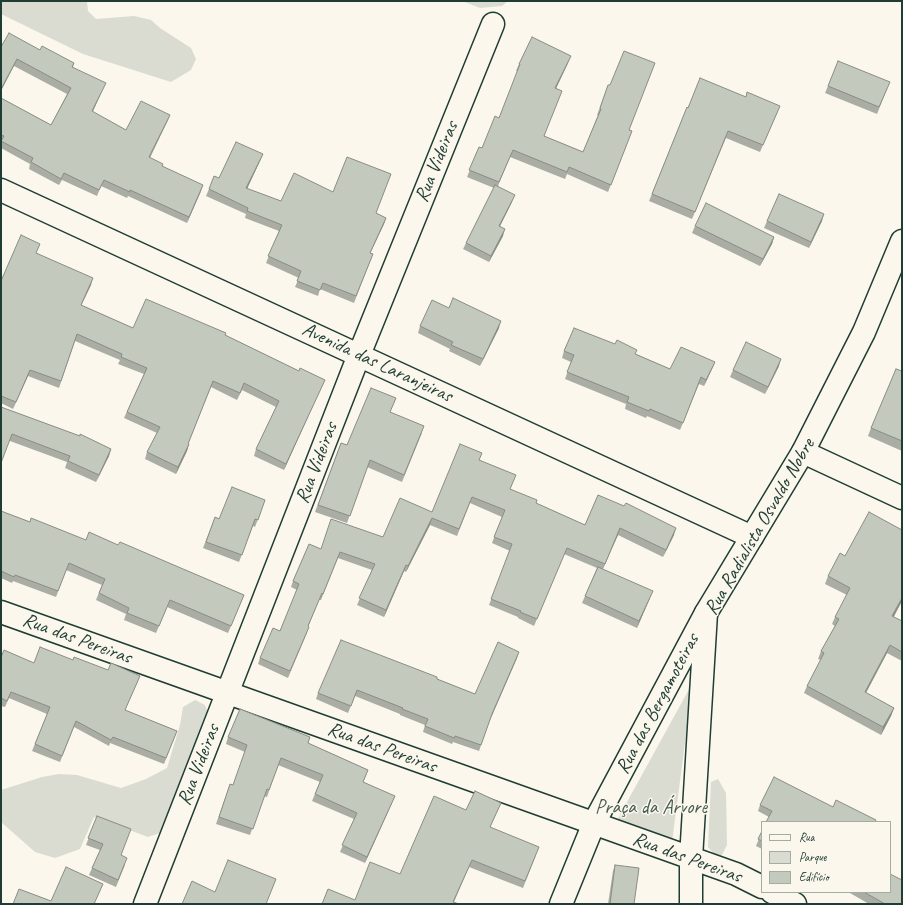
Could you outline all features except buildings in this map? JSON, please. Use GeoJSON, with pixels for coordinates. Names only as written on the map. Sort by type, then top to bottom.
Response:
{"type":"FeatureCollection","features":[{"type":"Feature","properties":{"kind":"street","name":"Rua Videiras"},"geometry":{"type":"LineString","coordinates":[[145,904],[359,355],[493,24]]}},
{"type":"Feature","properties":{"kind":"street","name":"Avenida das Laranjeiras"},"geometry":{"type":"LineString","coordinates":[[3,197],[359,355],[752,537]]}},
{"type":"Feature","properties":{"kind":"street","name":"Rua Radialista Osvaldo Nobre"},"geometry":{"type":"LineString","coordinates":[[691,904],[691,858],[706,613],[803,452],[864,332],[902,241]]}},
{"type":"Feature","properties":{"kind":"street"},"geometry":{"type":"LineString","coordinates":[[803,452],[902,498]]}},
{"type":"Feature","properties":{"kind":"street","name":"Rua das Pereiras"},"geometry":{"type":"LineString","coordinates":[[1,612],[736,874],[761,886]]}},
{"type":"Feature","properties":{"kind":"street","name":"Rua das Bergamoteiras"},"geometry":{"type":"LineString","coordinates":[[561,904],[594,824],[706,613]]}},
{"type":"Feature","properties":{"kind":"street"},"geometry":{"type":"LineString","coordinates":[[774,893],[795,904]]}},
{"type":"Feature","properties":{"kind":"green space"},"geometry":{"type":"Polygon","coordinates":[[[1,1],[87,1],[88,11],[96,19],[134,16],[151,20],[160,28],[191,48],[196,59],[191,70],[171,82],[83,54],[1,14],[1,1]]]}},
{"type":"Feature","properties":{"kind":"green space"},"geometry":{"type":"Polygon","coordinates":[[[462,1],[508,1],[502,6],[480,8],[462,1]]]}},
{"type":"Feature","properties":{"kind":"green space","name":"Praça da Árvore"},"geometry":{"type":"Polygon","coordinates":[[[693,682],[672,842],[616,822],[693,682]]]}},
{"type":"Feature","properties":{"kind":"green space"},"geometry":{"type":"Polygon","coordinates":[[[195,700],[205,705],[208,713],[174,806],[160,833],[148,837],[94,817],[80,849],[55,858],[35,852],[1,822],[1,790],[42,777],[59,774],[77,775],[121,788],[146,779],[167,768],[180,725],[183,707],[195,700]]]}},
{"type":"Feature","properties":{"kind":"green space"},"geometry":{"type":"Polygon","coordinates":[[[718,779],[726,793],[727,845],[722,855],[716,856],[708,847],[711,782],[718,779]]]}}]}
